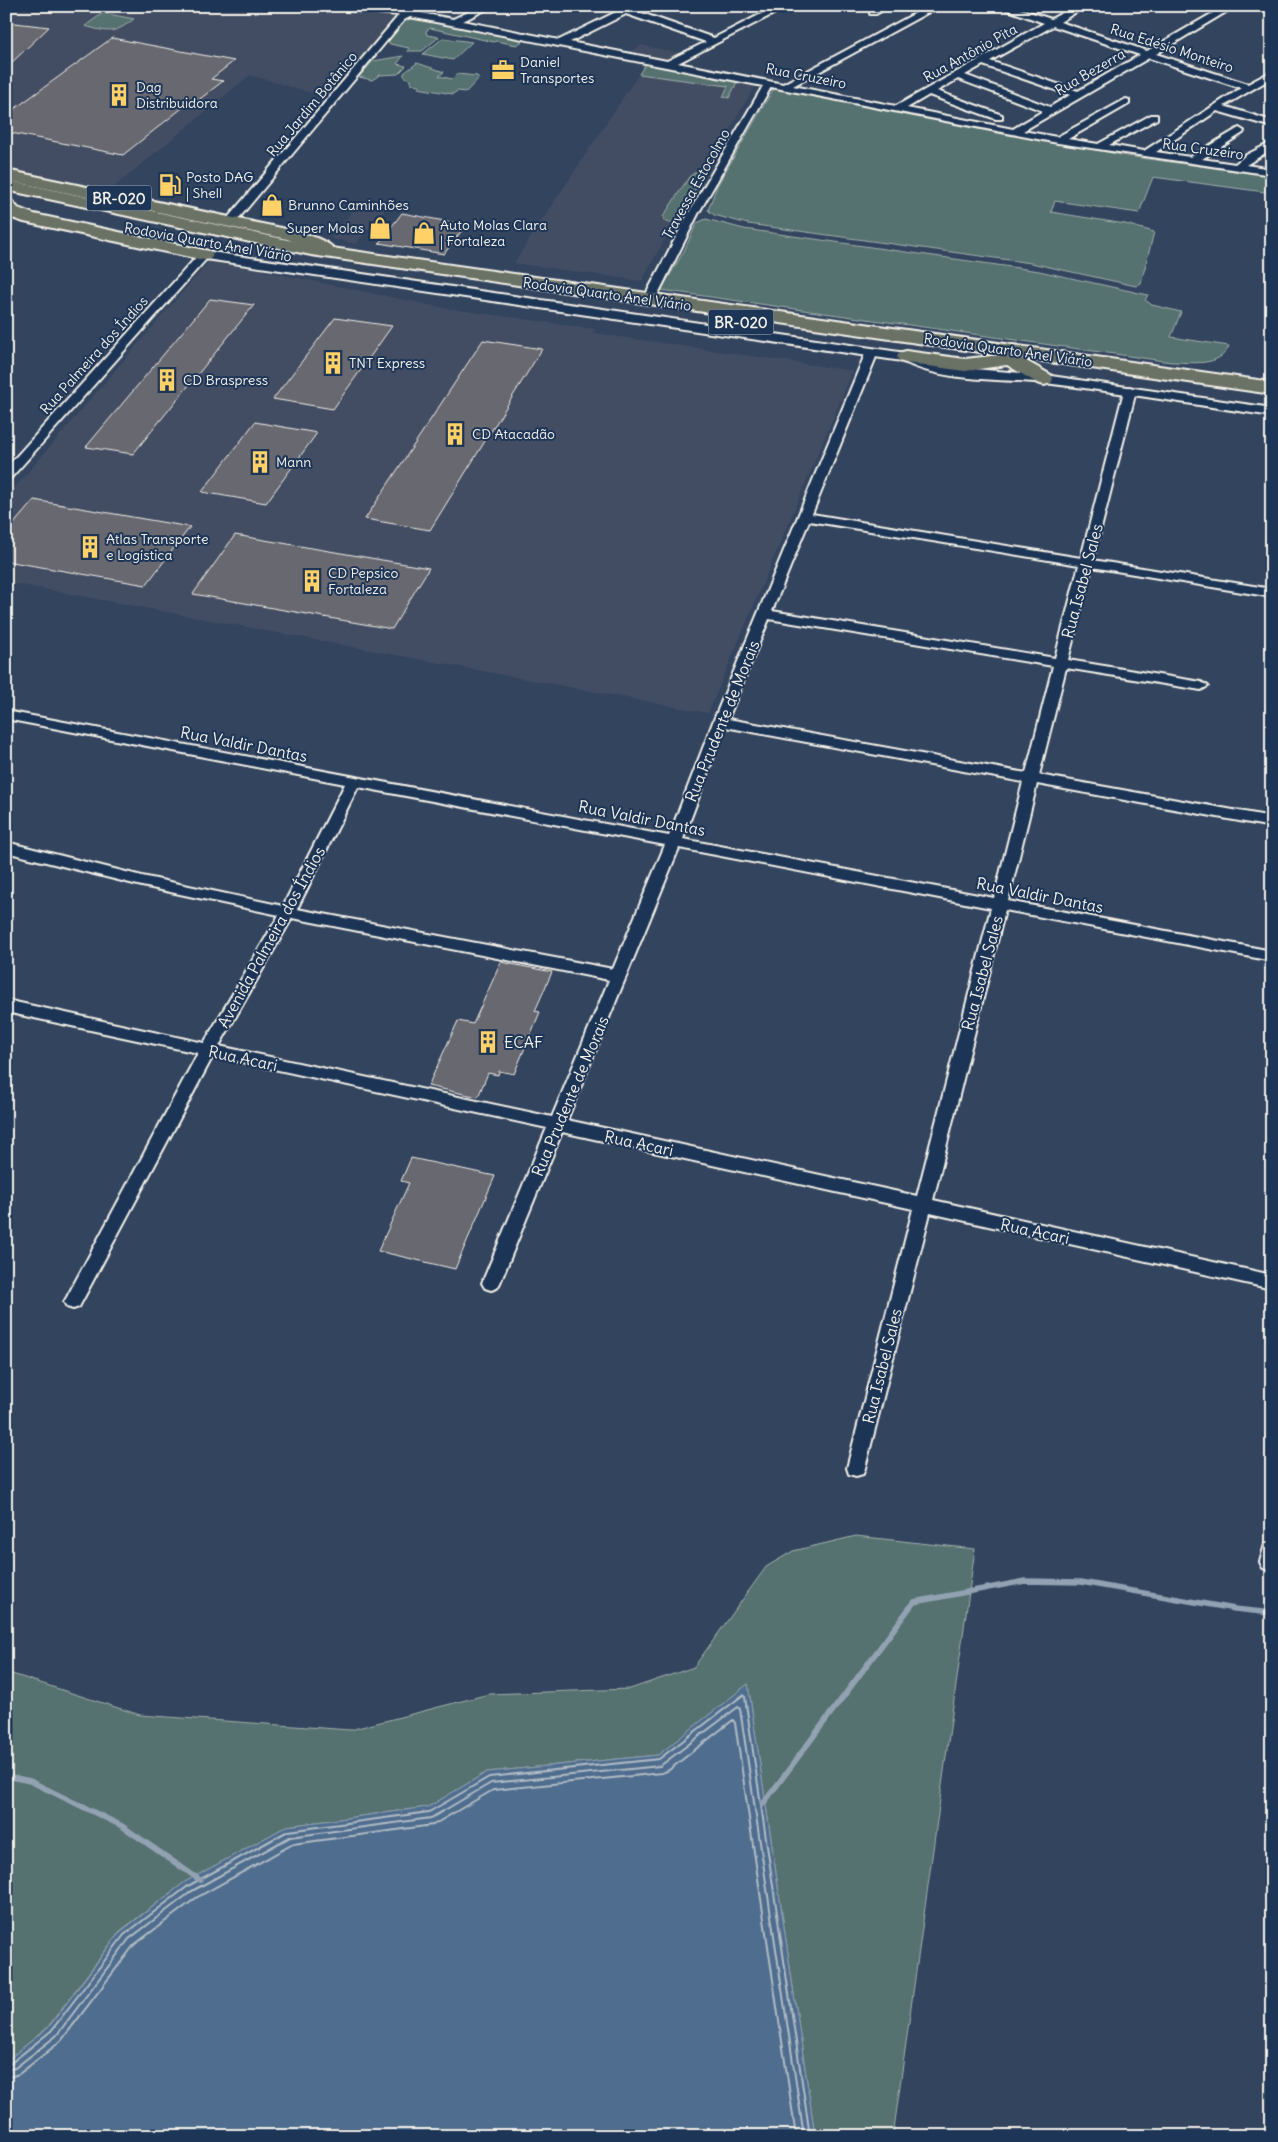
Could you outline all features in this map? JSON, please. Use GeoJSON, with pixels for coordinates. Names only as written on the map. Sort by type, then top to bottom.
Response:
{"type":"FeatureCollection","features":[{"type":"Feature","properties":{"kind":"highway"},"geometry":{"type":"LineString","coordinates":[[7,189],[12,212],[30,218],[216,238]]}},
{"type":"Feature","properties":{"kind":"highway","name":"Rodovia Quarto Anel Viário"},"geometry":{"type":"LineString","coordinates":[[7,189],[333,264],[1272,398]]}},
{"type":"Feature","properties":{"kind":"highway","name":"Rodovia Quarto Anel Viário"},"geometry":{"type":"LineString","coordinates":[[216,238],[329,252],[649,300],[1272,388]]}},
{"type":"Feature","properties":{"kind":"highway"},"geometry":{"type":"LineString","coordinates":[[906,356],[965,365],[1010,361],[1044,379]]}},
{"type":"Feature","properties":{"kind":"street","name":"Rua Cruzeiro"},"geometry":{"type":"LineString","coordinates":[[335,6],[414,10],[455,22],[1014,132],[1099,147],[1272,172]]}},
{"type":"Feature","properties":{"kind":"street"},"geometry":{"type":"LineString","coordinates":[[461,6],[484,8]]}},
{"type":"Feature","properties":{"kind":"street"},"geometry":{"type":"LineString","coordinates":[[612,6],[713,41]]}},
{"type":"Feature","properties":{"kind":"street"},"geometry":{"type":"LineString","coordinates":[[561,42],[636,6]]}},
{"type":"Feature","properties":{"kind":"street"},"geometry":{"type":"LineString","coordinates":[[670,63],[785,6]]}},
{"type":"Feature","properties":{"kind":"street"},"geometry":{"type":"LineString","coordinates":[[873,12],[886,6]]}},
{"type":"Feature","properties":{"kind":"street"},"geometry":{"type":"LineString","coordinates":[[786,86],[936,6]]}},
{"type":"Feature","properties":{"kind":"street","name":"Rua Edésio Monteiro"},"geometry":{"type":"LineString","coordinates":[[1001,6],[1250,88]]}},
{"type":"Feature","properties":{"kind":"street","name":"Rua Antônio Pita"},"geometry":{"type":"LineString","coordinates":[[898,109],[1082,6]]}},
{"type":"Feature","properties":{"kind":"street","name":"Rua Bezerra"},"geometry":{"type":"LineString","coordinates":[[1014,132],[1232,6]]}},
{"type":"Feature","properties":{"kind":"street"},"geometry":{"type":"LineString","coordinates":[[1267,6],[1272,8]]}},
{"type":"Feature","properties":{"kind":"street"},"geometry":{"type":"LineString","coordinates":[[455,22],[484,8]]}},
{"type":"Feature","properties":{"kind":"street","name":"Rua Jardim Botânico"},"geometry":{"type":"LineString","coordinates":[[216,238],[401,18],[414,10]]}},
{"type":"Feature","properties":{"kind":"street"},"geometry":{"type":"LineString","coordinates":[[983,62],[1079,96]]}},
{"type":"Feature","properties":{"kind":"street"},"geometry":{"type":"LineString","coordinates":[[1146,154],[1216,107],[1272,74]]}},
{"type":"Feature","properties":{"kind":"street"},"geometry":{"type":"LineString","coordinates":[[958,76],[1051,111]]}},
{"type":"Feature","properties":{"kind":"street","name":"Travessa Estocolmo"},"geometry":{"type":"LineString","coordinates":[[649,300],[693,214],[769,83]]}},
{"type":"Feature","properties":{"kind":"street"},"geometry":{"type":"LineString","coordinates":[[929,92],[999,117]]}},
{"type":"Feature","properties":{"kind":"street"},"geometry":{"type":"LineString","coordinates":[[1058,140],[1126,102]]}},
{"type":"Feature","properties":{"kind":"street"},"geometry":{"type":"LineString","coordinates":[[1216,107],[1272,124]]}},
{"type":"Feature","properties":{"kind":"street"},"geometry":{"type":"LineString","coordinates":[[959,121],[979,110]]}},
{"type":"Feature","properties":{"kind":"street"},"geometry":{"type":"LineString","coordinates":[[1099,147],[1154,116]]}},
{"type":"Feature","properties":{"kind":"street"},"geometry":{"type":"LineString","coordinates":[[1191,161],[1239,131]]}},
{"type":"Feature","properties":{"kind":"street"},"geometry":{"type":"LineString","coordinates":[[1236,168],[1250,157],[1271,146]]}},
{"type":"Feature","properties":{"kind":"street"},"geometry":{"type":"LineString","coordinates":[[216,238],[363,280],[906,356],[914,363],[938,370],[1044,379],[1272,412]]}},
{"type":"Feature","properties":{"kind":"street","name":"Rua Palmeira dos Índios"},"geometry":{"type":"LineString","coordinates":[[6,476],[216,238]]}},
{"type":"Feature","properties":{"kind":"street","name":"Rua Prudente de Morais"},"geometry":{"type":"LineString","coordinates":[[491,1283],[674,842],[720,722],[872,352]]}},
{"type":"Feature","properties":{"kind":"street","name":"Rua Isabel Sales"},"geometry":{"type":"LineString","coordinates":[[856,1468],[1130,391]]}},
{"type":"Feature","properties":{"kind":"street"},"geometry":{"type":"LineString","coordinates":[[805,517],[1272,593]]}},
{"type":"Feature","properties":{"kind":"street"},"geometry":{"type":"LineString","coordinates":[[764,614],[1201,686]]}},
{"type":"Feature","properties":{"kind":"street","name":"Rua Valdir Dantas"},"geometry":{"type":"LineString","coordinates":[[6,715],[1272,956]]}},
{"type":"Feature","properties":{"kind":"street"},"geometry":{"type":"LineString","coordinates":[[720,722],[1272,822]]}},
{"type":"Feature","properties":{"kind":"street","name":"Avenida Palmeira dos Índios"},"geometry":{"type":"LineString","coordinates":[[73,1302],[208,1050],[288,912],[353,782]]}},
{"type":"Feature","properties":{"kind":"street"},"geometry":{"type":"LineString","coordinates":[[6,847],[142,881],[288,912],[619,976]]}},
{"type":"Feature","properties":{"kind":"street","name":"Rua Acari"},"geometry":{"type":"LineString","coordinates":[[6,1006],[722,1160],[922,1206],[1272,1282]]}},
{"type":"Feature","properties":{"kind":"shaded area"},"geometry":{"type":"Polygon","coordinates":[[[6,6],[308,6],[397,16],[329,98],[250,75],[109,191],[6,170],[6,6]]]}},
{"type":"Feature","properties":{"kind":"shaded area"},"geometry":{"type":"Polygon","coordinates":[[[641,45],[683,54],[669,61],[628,53],[641,45]]]}},
{"type":"Feature","properties":{"kind":"shaded area"},"geometry":{"type":"Polygon","coordinates":[[[646,63],[756,84],[642,281],[514,263],[646,63]]]}},
{"type":"Feature","properties":{"kind":"shaded area"},"geometry":{"type":"Polygon","coordinates":[[[359,204],[385,209],[356,244],[330,238],[359,204]]]}},
{"type":"Feature","properties":{"kind":"shaded area"},"geometry":{"type":"Polygon","coordinates":[[[210,260],[444,308],[595,329],[593,333],[853,371],[708,713],[6,582],[6,498],[210,260]]]}},
{"type":"Feature","properties":{"kind":"green space"},"geometry":{"type":"Polygon","coordinates":[[[103,13],[134,19],[111,31],[85,26],[103,13]]]}},
{"type":"Feature","properties":{"kind":"green space"},"geometry":{"type":"Polygon","coordinates":[[[405,20],[524,40],[517,45],[430,28],[426,31],[427,35],[439,37],[422,51],[407,51],[409,48],[388,42],[405,20]]]}},
{"type":"Feature","properties":{"kind":"green space"},"geometry":{"type":"Polygon","coordinates":[[[443,38],[472,42],[453,60],[423,54],[443,38]]]}},
{"type":"Feature","properties":{"kind":"green space"},"geometry":{"type":"Polygon","coordinates":[[[403,56],[397,64],[406,66],[398,74],[380,75],[372,80],[359,77],[373,61],[403,56]]]}},
{"type":"Feature","properties":{"kind":"green space"},"geometry":{"type":"Polygon","coordinates":[[[417,63],[444,72],[439,76],[452,79],[457,74],[477,76],[479,78],[466,92],[457,91],[453,94],[418,88],[420,85],[411,84],[411,80],[404,76],[404,73],[417,63]]]}},
{"type":"Feature","properties":{"kind":"green space"},"geometry":{"type":"Polygon","coordinates":[[[646,63],[736,80],[736,84],[729,98],[723,97],[728,86],[639,74],[646,63]]]}},
{"type":"Feature","properties":{"kind":"green space"},"geometry":{"type":"Polygon","coordinates":[[[774,88],[1127,156],[1272,176],[1272,193],[1153,177],[1139,213],[1055,201],[1051,212],[1125,224],[1154,232],[1141,283],[1136,286],[1031,263],[748,224],[714,215],[708,210],[717,186],[774,88]]]}},
{"type":"Feature","properties":{"kind":"green space"},"geometry":{"type":"Polygon","coordinates":[[[712,160],[679,218],[672,223],[664,220],[663,217],[689,177],[712,160]]]}},
{"type":"Feature","properties":{"kind":"green space"},"geometry":{"type":"Polygon","coordinates":[[[706,219],[744,229],[1039,271],[1148,295],[1145,300],[1152,305],[1181,312],[1171,337],[1229,346],[1225,353],[1212,361],[1195,363],[1171,362],[661,290],[684,251],[697,223],[706,219]]]}},
{"type":"Feature","properties":{"kind":"green space"},"geometry":{"type":"Polygon","coordinates":[[[856,1536],[975,1549],[893,2136],[815,2136],[748,1684],[658,1755],[487,1772],[428,1807],[287,1826],[185,1882],[120,1931],[47,2028],[6,2061],[6,1672],[140,1715],[350,1730],[489,1694],[630,1689],[694,1667],[766,1567],[793,1551],[856,1536]]]}},
{"type":"Feature","properties":{"kind":"water"},"geometry":{"type":"Polygon","coordinates":[[[748,1684],[815,2136],[561,2136],[555,2134],[447,2136],[6,2136],[6,2061],[48,2028],[120,1932],[185,1882],[287,1826],[428,1807],[487,1772],[658,1755],[748,1684]]]}},
{"type":"Feature","properties":{"kind":"building"},"geometry":{"type":"Polygon","coordinates":[[[6,22],[49,27],[6,68],[6,22]]]}},
{"type":"Feature","properties":{"kind":"building","name":"Dag Distribuidora"},"geometry":{"type":"Polygon","coordinates":[[[112,38],[234,61],[211,79],[223,81],[191,106],[186,105],[123,155],[6,132],[6,115],[112,38]]]}},
{"type":"Feature","properties":{"kind":"building","name":"Auto Molas Clara | Fortaleza"},"geometry":{"type":"Polygon","coordinates":[[[402,213],[466,225],[444,254],[379,243],[402,213]]]}},
{"type":"Feature","properties":{"kind":"building","name":"CD Braspress"},"geometry":{"type":"Polygon","coordinates":[[[210,299],[254,305],[133,454],[86,447],[210,299]]]}},
{"type":"Feature","properties":{"kind":"building","name":"TNT Express"},"geometry":{"type":"Polygon","coordinates":[[[335,318],[392,326],[333,409],[273,399],[335,318]]]}},
{"type":"Feature","properties":{"kind":"building","name":"CD Atacadão"},"geometry":{"type":"Polygon","coordinates":[[[483,340],[542,349],[430,530],[365,519],[483,340]]]}},
{"type":"Feature","properties":{"kind":"building","name":"Mann"},"geometry":{"type":"Polygon","coordinates":[[[255,422],[317,433],[266,503],[202,492],[255,422]]]}},
{"type":"Feature","properties":{"kind":"building","name":"Atlas Transporte e Logística"},"geometry":{"type":"Polygon","coordinates":[[[34,500],[190,527],[146,585],[6,561],[6,533],[34,500]]]}},
{"type":"Feature","properties":{"kind":"building","name":"CD Pepsico Fortaleza"},"geometry":{"type":"Polygon","coordinates":[[[235,535],[429,568],[392,629],[193,594],[235,535]]]}},
{"type":"Feature","properties":{"kind":"building","name":"ECAF"},"geometry":{"type":"Polygon","coordinates":[[[501,962],[552,972],[535,1011],[540,1012],[514,1074],[499,1071],[498,1075],[488,1073],[478,1097],[428,1086],[458,1021],[473,1024],[501,962]]]}},
{"type":"Feature","properties":{"kind":"building"},"geometry":{"type":"Polygon","coordinates":[[[411,1158],[495,1176],[455,1269],[378,1251],[409,1183],[401,1181],[411,1158]]]}},
{"type":"Feature","properties":{"kind":"waterway"},"geometry":{"type":"LineString","coordinates":[[763,1804],[914,1602],[1025,1581],[1081,1582],[1235,1609],[1272,1613]]}},
{"type":"Feature","properties":{"kind":"waterway"},"geometry":{"type":"LineString","coordinates":[[6,1776],[30,1781],[122,1826],[200,1880]]}},
{"type":"Feature","properties":{"kind":"place","name":"Daniel Transportes"},"geometry":{"type":"Point","coordinates":[503,70]}},
{"type":"Feature","properties":{"kind":"place","name":"Dag Distribuidora"},"geometry":{"type":"Point","coordinates":[119,95]}},
{"type":"Feature","properties":{"kind":"place","name":"Posto DAG | Shell"},"geometry":{"type":"Point","coordinates":[170,185]}},
{"type":"Feature","properties":{"kind":"place","name":"Brunno Caminhões"},"geometry":{"type":"Point","coordinates":[272,205]}},
{"type":"Feature","properties":{"kind":"place","name":"Super Molas"},"geometry":{"type":"Point","coordinates":[380,228]}},
{"type":"Feature","properties":{"kind":"place","name":"Auto Molas Clara | Fortaleza"},"geometry":{"type":"Point","coordinates":[424,233]}},
{"type":"Feature","properties":{"kind":"place","name":"TNT Express"},"geometry":{"type":"Point","coordinates":[333,363]}},
{"type":"Feature","properties":{"kind":"place","name":"CD Braspress"},"geometry":{"type":"Point","coordinates":[167,380]}},
{"type":"Feature","properties":{"kind":"place","name":"CD Atacadão"},"geometry":{"type":"Point","coordinates":[455,434]}},
{"type":"Feature","properties":{"kind":"place","name":"Mann"},"geometry":{"type":"Point","coordinates":[260,462]}},
{"type":"Feature","properties":{"kind":"place","name":"Atlas Transporte e Logística"},"geometry":{"type":"Point","coordinates":[90,547]}},
{"type":"Feature","properties":{"kind":"place","name":"CD Pepsico Fortaleza"},"geometry":{"type":"Point","coordinates":[312,581]}},
{"type":"Feature","properties":{"kind":"place","name":"ECAF"},"geometry":{"type":"Point","coordinates":[488,1042]}}]}
